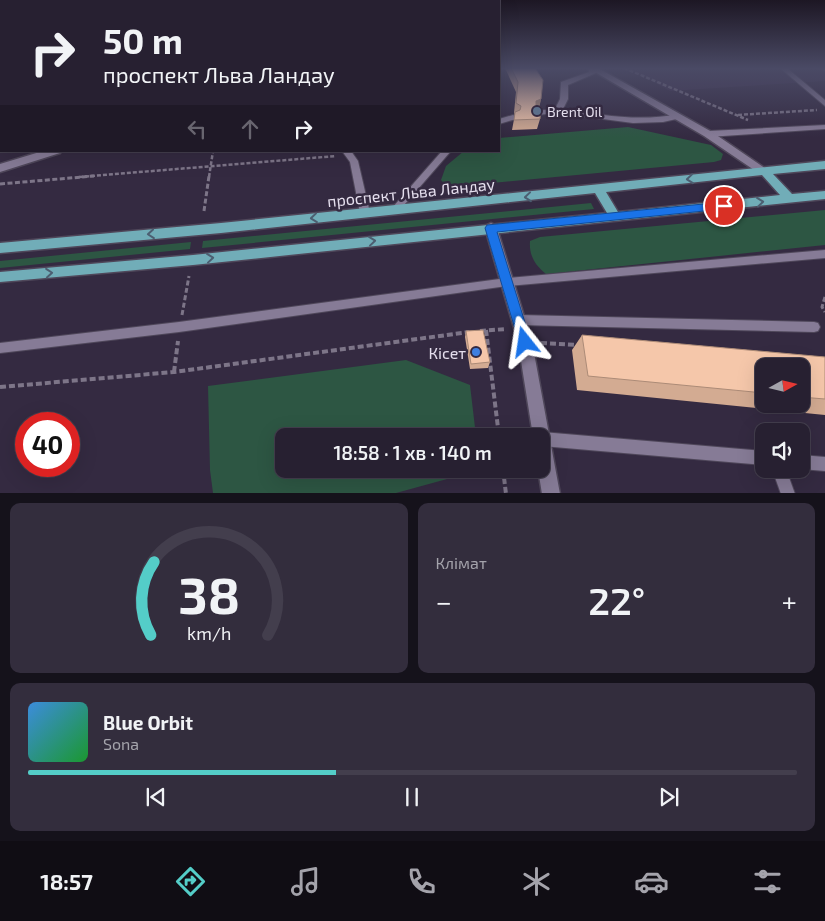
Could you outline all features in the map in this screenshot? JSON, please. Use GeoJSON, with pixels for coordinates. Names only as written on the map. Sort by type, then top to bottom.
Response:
{"type":"FeatureCollection","features":[{"type":"Feature","properties":{"kind":"main road","name":"проспект Льва Ландау"},"geometry":{"type":"LineString","coordinates":[[0,248],[599,190],[825,165]]}},
{"type":"Feature","properties":{"kind":"main road"},"geometry":{"type":"LineString","coordinates":[[764,171],[790,199]]}},
{"type":"Feature","properties":{"kind":"main road"},"geometry":{"type":"LineString","coordinates":[[599,190],[615,217]]}},
{"type":"Feature","properties":{"kind":"main road"},"geometry":{"type":"LineString","coordinates":[[0,277],[193,260],[825,195]]}},
{"type":"Feature","properties":{"kind":"street"},"geometry":{"type":"LineString","coordinates":[[633,91],[708,134],[764,171]]}},
{"type":"Feature","properties":{"kind":"street"},"geometry":{"type":"LineString","coordinates":[[0,168],[53,152]]}},
{"type":"Feature","properties":{"kind":"street"},"geometry":{"type":"LineString","coordinates":[[491,228],[522,330],[539,428]]}},
{"type":"Feature","properties":{"kind":"street"},"geometry":{"type":"LineString","coordinates":[[547,478],[550,493]]}},
{"type":"Feature","properties":{"kind":"lane"},"geometry":{"type":"LineString","coordinates":[[558,111],[564,99],[564,91]]}},
{"type":"Feature","properties":{"kind":"lane"},"geometry":{"type":"LineString","coordinates":[[810,91],[825,104]]}},
{"type":"Feature","properties":{"kind":"lane"},"geometry":{"type":"LineString","coordinates":[[538,113],[558,111],[631,121],[662,121],[678,116]]}},
{"type":"Feature","properties":{"kind":"lane"},"geometry":{"type":"LineString","coordinates":[[500,122],[513,117]]}},
{"type":"Feature","properties":{"kind":"lane"},"geometry":{"type":"LineString","coordinates":[[708,134],[825,127]]}},
{"type":"Feature","properties":{"kind":"lane"},"geometry":{"type":"LineString","coordinates":[[396,210],[446,152]]}},
{"type":"Feature","properties":{"kind":"lane"},"geometry":{"type":"LineString","coordinates":[[348,153],[354,161],[365,213]]}},
{"type":"Feature","properties":{"kind":"lane"},"geometry":{"type":"LineString","coordinates":[[0,348],[180,327],[507,282],[825,254]]}},
{"type":"Feature","properties":{"kind":"lane"},"geometry":{"type":"LineString","coordinates":[[522,330],[814,327]]}},
{"type":"Feature","properties":{"kind":"lane"},"geometry":{"type":"LineString","coordinates":[[550,438],[755,457]]}},
{"type":"Feature","properties":{"kind":"lane"},"geometry":{"type":"LineString","coordinates":[[810,463],[825,464]]}},
{"type":"Feature","properties":{"kind":"lane"},"geometry":{"type":"LineString","coordinates":[[782,478],[788,493]]}},
{"type":"Feature","properties":{"kind":"path"},"geometry":{"type":"LineString","coordinates":[[680,91],[773,130]]}},
{"type":"Feature","properties":{"kind":"path"},"geometry":{"type":"LineString","coordinates":[[738,115],[825,110]]}},
{"type":"Feature","properties":{"kind":"path"},"geometry":{"type":"LineString","coordinates":[[204,211],[213,152]]}},
{"type":"Feature","properties":{"kind":"path"},"geometry":{"type":"LineString","coordinates":[[0,184],[210,167],[348,153]]}},
{"type":"Feature","properties":{"kind":"path"},"geometry":{"type":"LineString","coordinates":[[825,297],[822,307],[825,312]]}},
{"type":"Feature","properties":{"kind":"path"},"geometry":{"type":"LineString","coordinates":[[486,330],[498,428]]}},
{"type":"Feature","properties":{"kind":"path"},"geometry":{"type":"LineString","coordinates":[[0,387],[174,372],[486,330],[522,330],[583,346]]}},
{"type":"Feature","properties":{"kind":"path"},"geometry":{"type":"LineString","coordinates":[[504,478],[506,493]]}},
{"type":"Feature","properties":{"kind":"green space"},"geometry":{"type":"Polygon","coordinates":[[[628,127],[711,145],[723,154],[721,160],[714,162],[461,186],[447,187],[441,180],[446,166],[463,152],[500,152],[500,138],[628,127]]]}},
{"type":"Feature","properties":{"kind":"green space"},"geometry":{"type":"Polygon","coordinates":[[[591,203],[594,209],[202,248],[203,241],[591,203]]]}},
{"type":"Feature","properties":{"kind":"green space"},"geometry":{"type":"Polygon","coordinates":[[[825,210],[825,245],[546,274],[536,264],[531,251],[530,241],[540,237],[825,210]]]}},
{"type":"Feature","properties":{"kind":"green space"},"geometry":{"type":"Polygon","coordinates":[[[191,242],[190,249],[0,268],[0,261],[191,242]]]}},
{"type":"Feature","properties":{"kind":"green space"},"geometry":{"type":"Polygon","coordinates":[[[406,360],[470,385],[475,428],[275,428],[275,478],[451,478],[396,493],[213,493],[210,470],[208,386],[406,360]]]}},
{"type":"Feature","properties":{"kind":"building"},"geometry":{"type":"Polygon","coordinates":[[[517,91],[542,91],[541,99],[536,101],[536,106],[541,107],[540,119],[514,120],[515,112],[520,110],[521,106],[516,103],[517,91]]]}},
{"type":"Feature","properties":{"kind":"building","name":"Кісет"},"geometry":{"type":"Polygon","coordinates":[[[483,330],[490,362],[471,364],[466,331],[483,330]]]}},
{"type":"Feature","properties":{"kind":"building"},"geometry":{"type":"Polygon","coordinates":[[[582,335],[825,357],[825,399],[810,398],[810,358],[755,358],[755,392],[588,376],[582,335]]]}},
{"type":"Feature","properties":{"kind":"place","name":"Brent Oil"},"geometry":{"type":"Point","coordinates":[537,111]}},
{"type":"Feature","properties":{"kind":"place","name":"Кісет"},"geometry":{"type":"Point","coordinates":[476,352]}},
{"type":"Feature","properties":{"kind":"route"},"geometry":{"type":"LineString","coordinates":[[525,342],[491,228],[724,206]]}}]}
